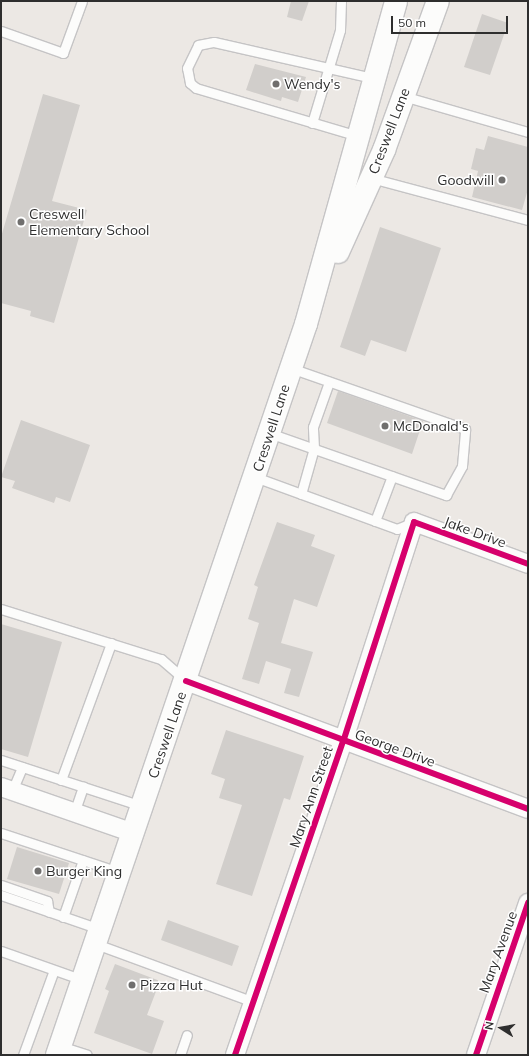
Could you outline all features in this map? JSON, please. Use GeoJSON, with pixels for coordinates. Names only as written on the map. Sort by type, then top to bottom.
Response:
{"type":"FeatureCollection","features":[{"type":"Feature","properties":{"kind":"main road","name":"Creswell Lane"},"geometry":{"type":"LineString","coordinates":[[58,1050],[84,980],[306,324],[373,78],[396,1]]}},
{"type":"Feature","properties":{"kind":"main road","name":"Creswell Lane"},"geometry":{"type":"LineString","coordinates":[[306,324],[371,178],[404,96],[438,1]]}},
{"type":"Feature","properties":{"kind":"street","name":"Jake Drive"},"geometry":{"type":"LineString","coordinates":[[414,522],[528,564]]}},
{"type":"Feature","properties":{"kind":"street","name":"Mary Ann Street"},"geometry":{"type":"LineString","coordinates":[[235,1055],[343,742],[414,522]]}},
{"type":"Feature","properties":{"kind":"street","name":"George Drive"},"geometry":{"type":"LineString","coordinates":[[186,681],[343,742],[528,809]]}},
{"type":"Feature","properties":{"kind":"street"},"geometry":{"type":"LineString","coordinates":[[7,789],[134,833]]}},
{"type":"Feature","properties":{"kind":"street","name":"Mary Avenue"},"geometry":{"type":"LineString","coordinates":[[476,1055],[528,903]]}},
{"type":"Feature","properties":{"kind":"lane"},"geometry":{"type":"LineString","coordinates":[[1,31],[63,53],[82,1]]}},
{"type":"Feature","properties":{"kind":"lane"},"geometry":{"type":"LineString","coordinates":[[312,123],[340,30],[341,1]]}},
{"type":"Feature","properties":{"kind":"lane"},"geometry":{"type":"LineString","coordinates":[[358,136],[196,88],[190,83],[187,68],[191,55],[198,45],[214,42],[373,78]]}},
{"type":"Feature","properties":{"kind":"lane"},"geometry":{"type":"LineString","coordinates":[[404,96],[528,132]]}},
{"type":"Feature","properties":{"kind":"lane"},"geometry":{"type":"LineString","coordinates":[[371,178],[528,220]]}},
{"type":"Feature","properties":{"kind":"lane"},"geometry":{"type":"LineString","coordinates":[[269,432],[446,495],[462,466],[464,429],[291,368]]}},
{"type":"Feature","properties":{"kind":"lane"},"geometry":{"type":"LineString","coordinates":[[301,494],[314,448],[313,427],[329,382]]}},
{"type":"Feature","properties":{"kind":"lane"},"geometry":{"type":"LineString","coordinates":[[375,521],[392,476]]}},
{"type":"Feature","properties":{"kind":"lane"},"geometry":{"type":"LineString","coordinates":[[255,477],[397,529],[414,522]]}},
{"type":"Feature","properties":{"kind":"lane"},"geometry":{"type":"LineString","coordinates":[[1,609],[161,659],[186,681]]}},
{"type":"Feature","properties":{"kind":"lane"},"geometry":{"type":"LineString","coordinates":[[61,780],[111,643]]}},
{"type":"Feature","properties":{"kind":"lane"},"geometry":{"type":"LineString","coordinates":[[1,760],[143,806]]}},
{"type":"Feature","properties":{"kind":"lane"},"geometry":{"type":"LineString","coordinates":[[7,789],[22,767]]}},
{"type":"Feature","properties":{"kind":"lane"},"geometry":{"type":"LineString","coordinates":[[74,813],[83,787]]}},
{"type":"Feature","properties":{"kind":"lane"},"geometry":{"type":"LineString","coordinates":[[1,833],[120,872]]}},
{"type":"Feature","properties":{"kind":"lane"},"geometry":{"type":"LineString","coordinates":[[63,917],[84,860]]}},
{"type":"Feature","properties":{"kind":"lane"},"geometry":{"type":"LineString","coordinates":[[1,886],[47,901],[49,912]]}},
{"type":"Feature","properties":{"kind":"lane"},"geometry":{"type":"LineString","coordinates":[[1,895],[63,917],[98,937],[254,1002]]}},
{"type":"Feature","properties":{"kind":"lane"},"geometry":{"type":"LineString","coordinates":[[1,951],[84,980]]}},
{"type":"Feature","properties":{"kind":"lane"},"geometry":{"type":"LineString","coordinates":[[25,1054],[54,970]]}},
{"type":"Feature","properties":{"kind":"lane"},"geometry":{"type":"LineString","coordinates":[[180,1055],[187,1034]]}},
{"type":"Feature","properties":{"kind":"lane"},"geometry":{"type":"LineString","coordinates":[[58,1050],[87,1055]]}},
{"type":"Feature","properties":{"kind":"building"},"geometry":{"type":"Polygon","coordinates":[[[291,1],[309,1],[302,21],[287,17],[291,1]]]}},
{"type":"Feature","properties":{"kind":"building"},"geometry":{"type":"Polygon","coordinates":[[[482,14],[508,23],[490,75],[464,67],[482,14]]]}},
{"type":"Feature","properties":{"kind":"building","name":"Wendy's"},"geometry":{"type":"Polygon","coordinates":[[[255,64],[306,77],[298,102],[282,97],[281,101],[246,90],[255,64]]]}},
{"type":"Feature","properties":{"kind":"building"},"geometry":{"type":"Polygon","coordinates":[[[43,94],[80,105],[52,201],[87,210],[54,323],[30,316],[31,311],[1,303],[1,237],[43,94]]]}},
{"type":"Feature","properties":{"kind":"building","name":"Goodwill"},"geometry":{"type":"Polygon","coordinates":[[[488,136],[528,147],[528,189],[522,210],[472,197],[478,171],[471,169],[476,148],[484,150],[488,136]]]}},
{"type":"Feature","properties":{"kind":"building"},"geometry":{"type":"Polygon","coordinates":[[[380,227],[441,248],[406,352],[371,340],[365,356],[340,347],[380,227]]]}},
{"type":"Feature","properties":{"kind":"building"},"geometry":{"type":"Polygon","coordinates":[[[338,391],[423,421],[412,454],[327,423],[338,391]]]}},
{"type":"Feature","properties":{"kind":"building"},"geometry":{"type":"Polygon","coordinates":[[[21,420],[90,445],[70,502],[56,497],[54,503],[12,488],[15,481],[1,477],[21,420]]]}},
{"type":"Feature","properties":{"kind":"building"},"geometry":{"type":"Polygon","coordinates":[[[277,522],[315,535],[311,546],[335,555],[317,607],[294,599],[281,643],[313,652],[299,697],[284,693],[291,669],[266,661],[259,684],[242,679],[259,623],[248,619],[258,587],[254,585],[277,522]]]}},
{"type":"Feature","properties":{"kind":"building"},"geometry":{"type":"Polygon","coordinates":[[[1,624],[62,642],[28,757],[1,749],[1,624]]]}},
{"type":"Feature","properties":{"kind":"building"},"geometry":{"type":"Polygon","coordinates":[[[226,730],[304,756],[290,800],[284,798],[252,896],[216,884],[242,805],[219,798],[225,779],[211,774],[226,730]]]}},
{"type":"Feature","properties":{"kind":"building","name":"Burger King"},"geometry":{"type":"Polygon","coordinates":[[[17,847],[69,863],[59,894],[7,879],[17,847]]]}},
{"type":"Feature","properties":{"kind":"building"},"geometry":{"type":"Polygon","coordinates":[[[168,920],[239,946],[232,966],[161,940],[168,920]]]}},
{"type":"Feature","properties":{"kind":"building"},"geometry":{"type":"Polygon","coordinates":[[[115,964],[160,981],[147,1015],[164,1021],[152,1054],[94,1033],[109,991],[105,989],[115,964]]]}},
{"type":"Feature","properties":{"kind":"cycle path"},"geometry":{"type":"LineString","coordinates":[[235,1055],[343,742],[414,522],[528,564]]}},
{"type":"Feature","properties":{"kind":"cycle path"},"geometry":{"type":"LineString","coordinates":[[186,681],[528,809]]}},
{"type":"Feature","properties":{"kind":"cycle path"},"geometry":{"type":"LineString","coordinates":[[476,1055],[528,903]]}},
{"type":"Feature","properties":{"kind":"place","name":"Wendy's"},"geometry":{"type":"Point","coordinates":[276,84]}},
{"type":"Feature","properties":{"kind":"place","name":"Goodwill"},"geometry":{"type":"Point","coordinates":[502,180]}},
{"type":"Feature","properties":{"kind":"place","name":"Creswell Elementary School"},"geometry":{"type":"Point","coordinates":[21,222]}},
{"type":"Feature","properties":{"kind":"place","name":"McDonald's"},"geometry":{"type":"Point","coordinates":[385,426]}},
{"type":"Feature","properties":{"kind":"place","name":"Burger King"},"geometry":{"type":"Point","coordinates":[38,871]}},
{"type":"Feature","properties":{"kind":"place","name":"Pizza Hut"},"geometry":{"type":"Point","coordinates":[132,985]}}]}
